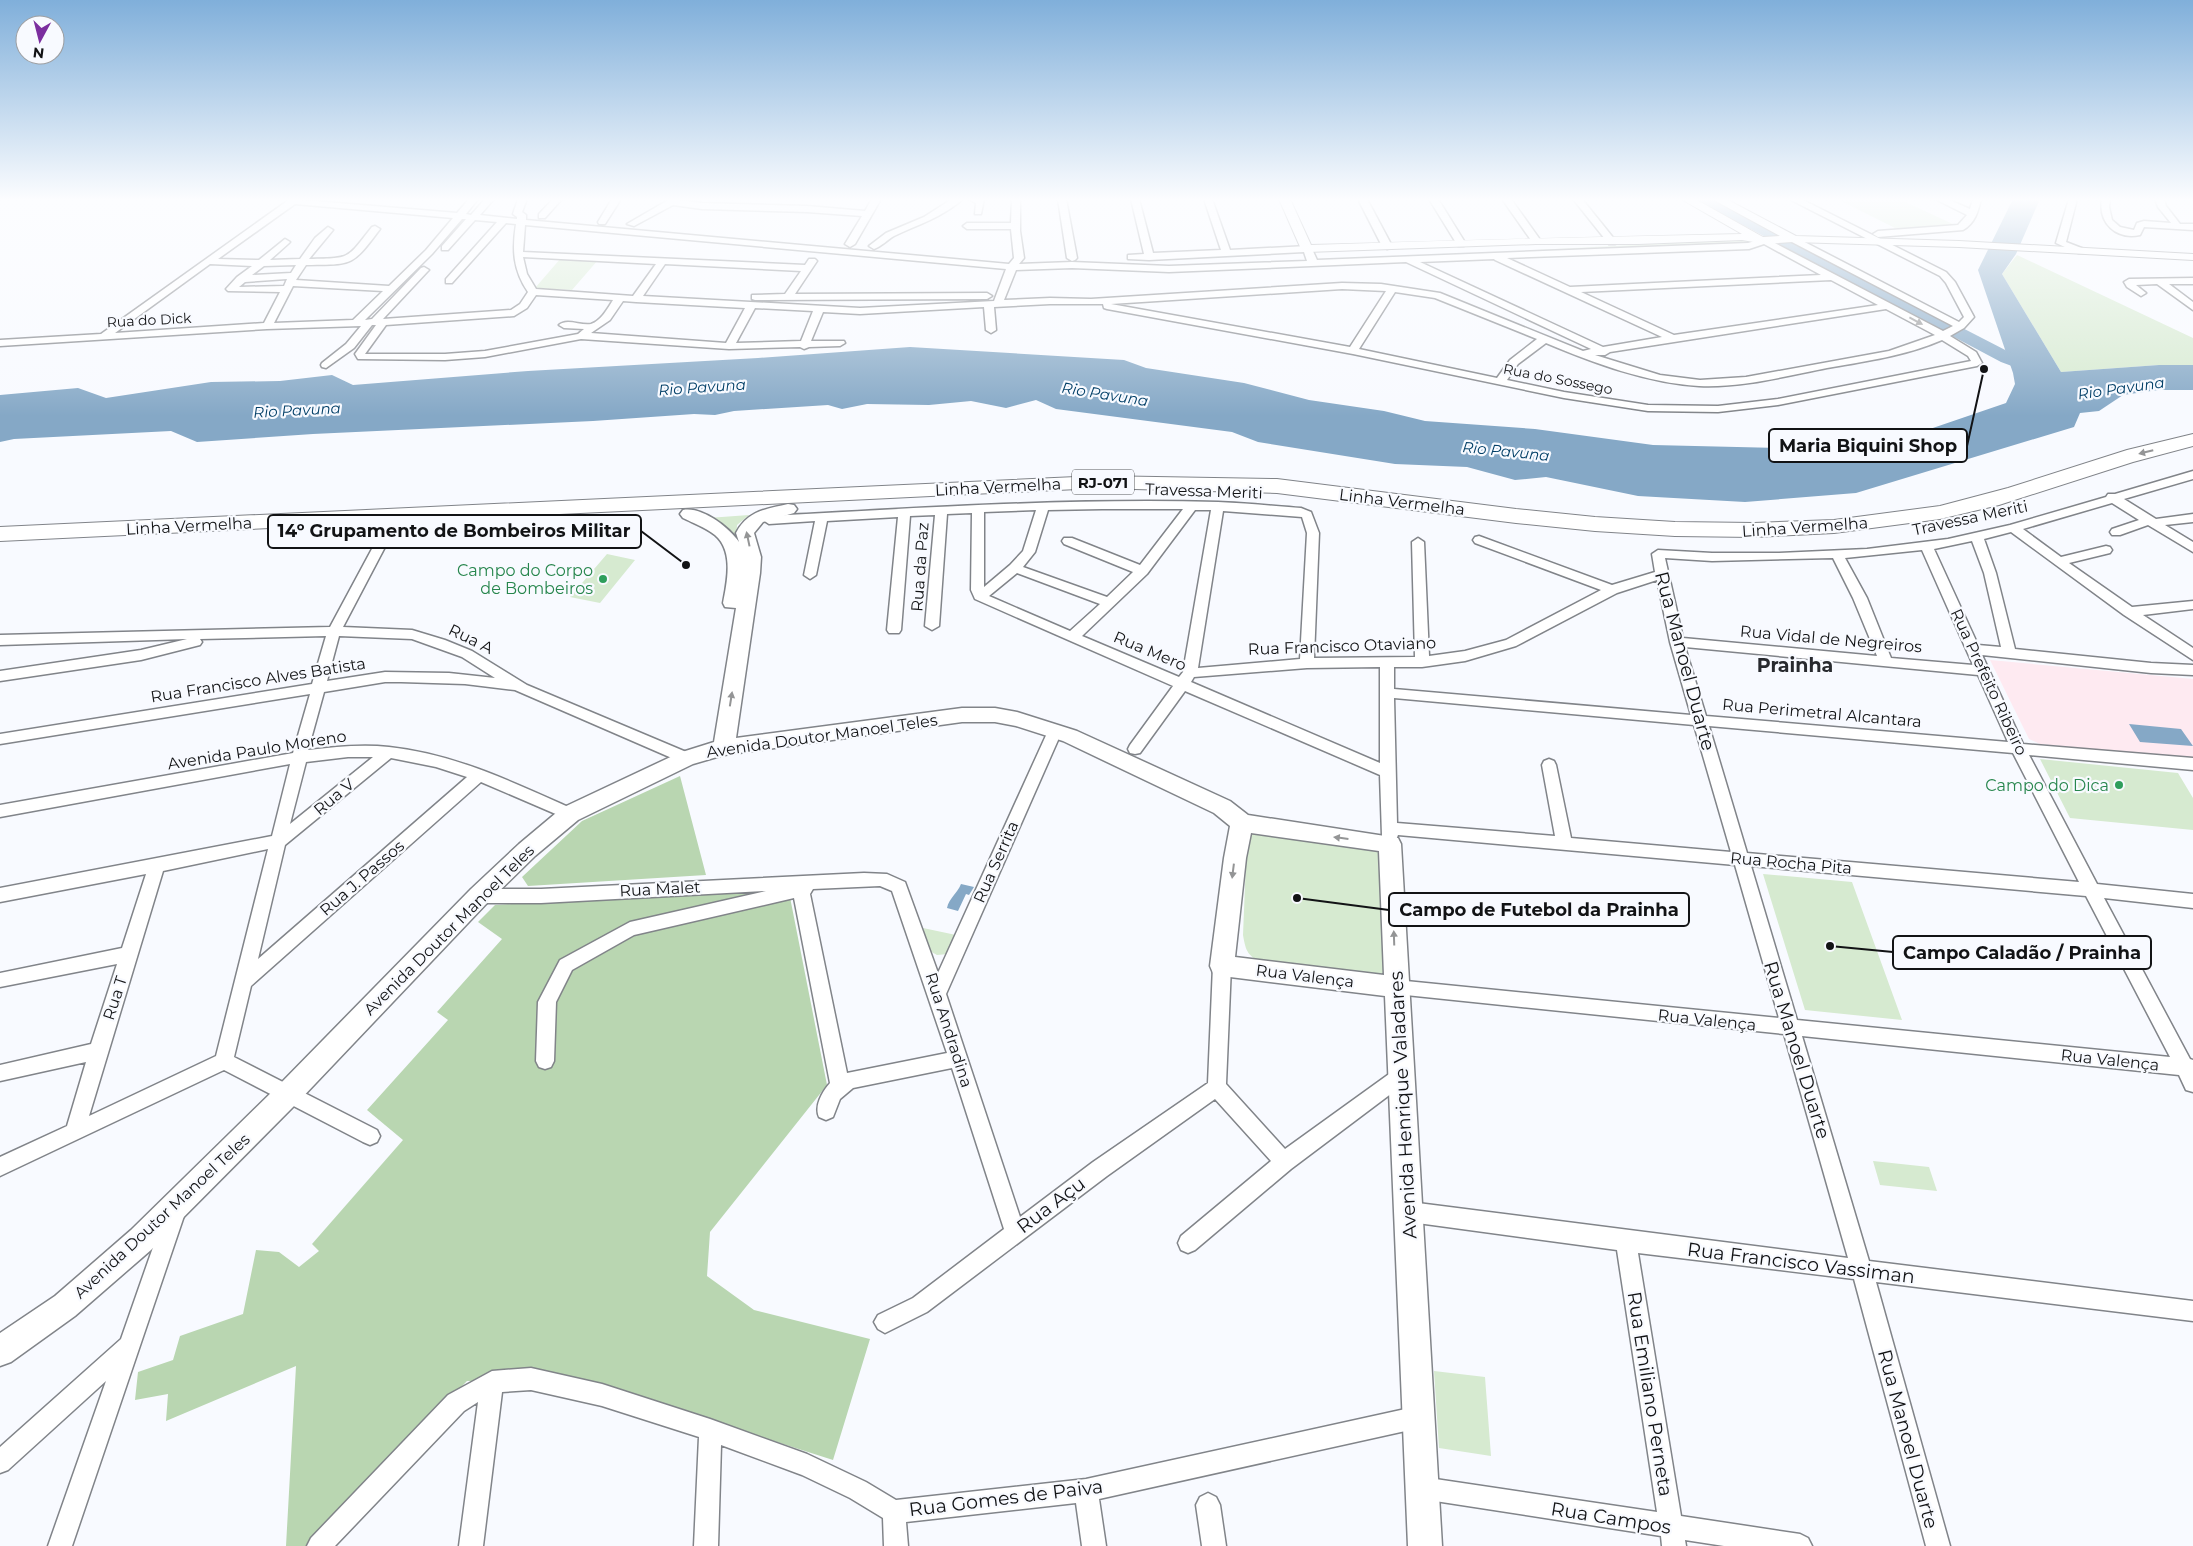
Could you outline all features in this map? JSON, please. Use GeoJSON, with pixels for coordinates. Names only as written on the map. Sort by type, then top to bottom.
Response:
{"type":"FeatureCollection","features":[{"type":"Feature","properties":{"kind":"highway","name":"Linha Vermelha"},"geometry":{"type":"LineString","coordinates":[[0,534],[1078,483],[1145,482],[1236,483],[1277,486],[1548,521],[1680,530],[1771,531],[1857,525],[1964,508],[2142,452],[2193,440]]}},
{"type":"Feature","properties":{"kind":"highway","name":"Linha Vermelha"},"geometry":{"type":"LineString","coordinates":[[0,546],[1102,493],[1227,495],[1312,502],[1577,535],[1681,541],[1797,541],[1892,533],[1944,525],[2008,510],[2193,456]]}},
{"type":"Feature","properties":{"kind":"main road"},"geometry":{"type":"LineString","coordinates":[[716,749],[751,572],[752,557],[745,533],[752,521],[762,515],[788,509]]}},
{"type":"Feature","properties":{"kind":"main road"},"geometry":{"type":"LineString","coordinates":[[689,514],[724,534],[731,543],[736,564],[716,749]]}},
{"type":"Feature","properties":{"kind":"main road","name":"Avenida Doutor Manoel Teles"},"geometry":{"type":"LineString","coordinates":[[0,1351],[65,1306],[102,1276],[287,1095],[479,896],[527,850],[570,814],[686,758],[716,749],[962,715],[995,715],[1017,719],[1070,736],[1222,807],[1242,823]]}},
{"type":"Feature","properties":{"kind":"main road"},"geometry":{"type":"LineString","coordinates":[[1222,966],[1235,858],[1242,823],[1390,836]]}},
{"type":"Feature","properties":{"kind":"main road","name":"Avenida Henrique Valadares"},"geometry":{"type":"LineString","coordinates":[[1390,836],[1425,1546]]}},
{"type":"Feature","properties":{"kind":"main road","name":"Rua Valença"},"geometry":{"type":"LineString","coordinates":[[1222,966],[1396,987]]}},
{"type":"Feature","properties":{"kind":"street"},"geometry":{"type":"LineString","coordinates":[[104,336],[194,271]]}},
{"type":"Feature","properties":{"kind":"street"},"geometry":{"type":"LineString","coordinates":[[250,271],[232,289],[237,290],[290,283],[390,289]]}},
{"type":"Feature","properties":{"kind":"street"},"geometry":{"type":"LineString","coordinates":[[267,326],[298,271]]}},
{"type":"Feature","properties":{"kind":"street"},"geometry":{"type":"LineString","coordinates":[[358,322],[409,271]]}},
{"type":"Feature","properties":{"kind":"street"},"geometry":{"type":"LineString","coordinates":[[326,365],[376,322],[423,271]]}},
{"type":"Feature","properties":{"kind":"street"},"geometry":{"type":"LineString","coordinates":[[449,281],[458,271]]}},
{"type":"Feature","properties":{"kind":"street"},"geometry":{"type":"LineString","coordinates":[[523,271],[526,282],[533,292],[551,294],[756,303],[819,310],[877,311],[995,302]]}},
{"type":"Feature","properties":{"kind":"street"},"geometry":{"type":"LineString","coordinates":[[636,299],[655,271]]}},
{"type":"Feature","properties":{"kind":"street"},"geometry":{"type":"LineString","coordinates":[[788,297],[805,271]]}},
{"type":"Feature","properties":{"kind":"street"},"geometry":{"type":"LineString","coordinates":[[991,330],[995,302],[1010,271]]}},
{"type":"Feature","properties":{"kind":"street"},"geometry":{"type":"LineString","coordinates":[[1432,271],[1602,350],[1634,369]]}},
{"type":"Feature","properties":{"kind":"street"},"geometry":{"type":"LineString","coordinates":[[1528,271],[1673,338]]}},
{"type":"Feature","properties":{"kind":"street"},"geometry":{"type":"LineString","coordinates":[[1824,271],[1889,306],[1950,331]]}},
{"type":"Feature","properties":{"kind":"street"},"geometry":{"type":"LineString","coordinates":[[1845,271],[1950,331]]}},
{"type":"Feature","properties":{"kind":"street"},"geometry":{"type":"LineString","coordinates":[[729,346],[756,303],[788,297],[995,302],[1091,302],[1356,286],[1437,295],[1543,340],[1582,354],[1672,380],[1700,383],[1738,380],[1889,354],[1950,331],[1967,321],[1969,317],[1968,312],[1946,277],[1938,271]]}},
{"type":"Feature","properties":{"kind":"street"},"geometry":{"type":"LineString","coordinates":[[1570,290],[1834,277]]}},
{"type":"Feature","properties":{"kind":"street"},"geometry":{"type":"LineString","coordinates":[[2159,281],[2193,307]]}},
{"type":"Feature","properties":{"kind":"street"},"geometry":{"type":"LineString","coordinates":[[2142,294],[2128,283],[2159,281],[2191,282]]}},
{"type":"Feature","properties":{"kind":"street"},"geometry":{"type":"LineString","coordinates":[[1437,295],[1459,284]]}},
{"type":"Feature","properties":{"kind":"street"},"geometry":{"type":"LineString","coordinates":[[1353,351],[1392,289]]}},
{"type":"Feature","properties":{"kind":"street","name":"Rua do Dick"},"geometry":{"type":"LineString","coordinates":[[0,342],[510,313],[521,309],[533,292]]}},
{"type":"Feature","properties":{"kind":"street"},"geometry":{"type":"LineString","coordinates":[[581,336],[606,318],[620,298]]}},
{"type":"Feature","properties":{"kind":"street","name":"Rua do Sossego"},"geometry":{"type":"LineString","coordinates":[[1091,302],[1136,312],[1353,351],[1500,382],[1648,408],[1718,409],[1778,402],[1977,363],[1972,354],[1950,331]]}},
{"type":"Feature","properties":{"kind":"street"},"geometry":{"type":"LineString","coordinates":[[1582,354],[1673,338],[1889,306]]}},
{"type":"Feature","properties":{"kind":"street"},"geometry":{"type":"LineString","coordinates":[[804,346],[819,310]]}},
{"type":"Feature","properties":{"kind":"street"},"geometry":{"type":"LineString","coordinates":[[376,322],[360,354],[362,357],[445,357],[485,354],[581,336],[611,336],[729,346],[804,346],[840,343]]}},
{"type":"Feature","properties":{"kind":"street"},"geometry":{"type":"LineString","coordinates":[[564,325],[595,327]]}},
{"type":"Feature","properties":{"kind":"street"},"geometry":{"type":"LineString","coordinates":[[1500,382],[1514,362],[1543,340]]}},
{"type":"Feature","properties":{"kind":"street","name":"Travessa Meriti"},"geometry":{"type":"LineString","coordinates":[[1658,554],[1754,558],[1837,555],[1926,545],[2013,528],[2112,497],[2193,475]]}},
{"type":"Feature","properties":{"kind":"street"},"geometry":{"type":"LineString","coordinates":[[2112,497],[2193,548]]}},
{"type":"Feature","properties":{"kind":"street","name":"Travessa Meriti"},"geometry":{"type":"LineString","coordinates":[[769,520],[941,510],[1116,504],[1218,506],[1307,514],[1313,533],[1307,663]]}},
{"type":"Feature","properties":{"kind":"street"},"geometry":{"type":"LineString","coordinates":[[1072,637],[1142,571],[1192,506]]}},
{"type":"Feature","properties":{"kind":"street"},"geometry":{"type":"LineString","coordinates":[[1135,749],[1186,678],[1218,506]]}},
{"type":"Feature","properties":{"kind":"street"},"geometry":{"type":"LineString","coordinates":[[978,509],[977,590],[980,596],[1015,568],[1029,552],[1043,507]]}},
{"type":"Feature","properties":{"kind":"street","name":"Rua da Paz"},"geometry":{"type":"LineString","coordinates":[[932,626],[941,510]]}},
{"type":"Feature","properties":{"kind":"street"},"geometry":{"type":"LineString","coordinates":[[894,630],[904,512]]}},
{"type":"Feature","properties":{"kind":"street"},"geometry":{"type":"LineString","coordinates":[[810,575],[822,517]]}},
{"type":"Feature","properties":{"kind":"street"},"geometry":{"type":"LineString","coordinates":[[2116,532],[2152,521],[2193,518]]}},
{"type":"Feature","properties":{"kind":"street"},"geometry":{"type":"LineString","coordinates":[[2013,528],[2129,612],[2193,655]]}},
{"type":"Feature","properties":{"kind":"street"},"geometry":{"type":"LineString","coordinates":[[1977,536],[1990,573],[2010,652]]}},
{"type":"Feature","properties":{"kind":"street"},"geometry":{"type":"LineString","coordinates":[[1479,540],[1612,590]]}},
{"type":"Feature","properties":{"kind":"street"},"geometry":{"type":"LineString","coordinates":[[1068,541],[1142,571]]}},
{"type":"Feature","properties":{"kind":"street"},"geometry":{"type":"LineString","coordinates":[[1418,542],[1422,662]]}},
{"type":"Feature","properties":{"kind":"street","name":"Rua Prefeito Ribeiro"},"geometry":{"type":"LineString","coordinates":[[1926,545],[2018,747],[2189,1068],[2193,1084]]}},
{"type":"Feature","properties":{"kind":"street"},"geometry":{"type":"LineString","coordinates":[[224,1062],[299,758],[334,631],[379,547]]}},
{"type":"Feature","properties":{"kind":"street"},"geometry":{"type":"LineString","coordinates":[[2058,561],[2106,550]]}},
{"type":"Feature","properties":{"kind":"street","name":"Rua Manoel Duarte"},"geometry":{"type":"LineString","coordinates":[[1658,554],[1677,642],[1862,1270],[1938,1546]]}},
{"type":"Feature","properties":{"kind":"street"},"geometry":{"type":"LineString","coordinates":[[1837,555],[1860,598],[1886,661]]}},
{"type":"Feature","properties":{"kind":"street"},"geometry":{"type":"LineString","coordinates":[[1015,568],[1108,602]]}},
{"type":"Feature","properties":{"kind":"street","name":"Rua Francisco Otaviano"},"geometry":{"type":"LineString","coordinates":[[1186,678],[1307,663],[1422,662],[1465,656],[1511,643],[1612,590],[1662,574]]}},
{"type":"Feature","properties":{"kind":"street","name":"Rua Mero"},"geometry":{"type":"LineString","coordinates":[[980,596],[1072,637],[1186,678],[1387,772]]}},
{"type":"Feature","properties":{"kind":"street"},"geometry":{"type":"LineString","coordinates":[[2129,612],[2193,605]]}},
{"type":"Feature","properties":{"kind":"street","name":"Rua A"},"geometry":{"type":"LineString","coordinates":[[221,635],[334,631],[412,635],[440,643],[467,654],[522,688],[686,758]]}},
{"type":"Feature","properties":{"kind":"street"},"geometry":{"type":"LineString","coordinates":[[0,640],[221,635]]}},
{"type":"Feature","properties":{"kind":"street"},"geometry":{"type":"LineString","coordinates":[[0,676],[141,655],[221,635]]}},
{"type":"Feature","properties":{"kind":"street","name":"Rua Vidal de Negreiros"},"geometry":{"type":"LineString","coordinates":[[1677,642],[1982,671]]}},
{"type":"Feature","properties":{"kind":"street"},"geometry":{"type":"LineString","coordinates":[[1972,649],[2132,666],[2193,670]]}},
{"type":"Feature","properties":{"kind":"street","name":"Avenida Henrique Valadares"},"geometry":{"type":"LineString","coordinates":[[1387,663],[1387,772],[1390,836]]}},
{"type":"Feature","properties":{"kind":"street","name":"Rua Francisco Alves Batista"},"geometry":{"type":"LineString","coordinates":[[0,739],[386,677],[434,676],[477,679],[522,688]]}},
{"type":"Feature","properties":{"kind":"street","name":"Rua Perimetral Alcantara"},"geometry":{"type":"LineString","coordinates":[[1388,693],[2018,747],[2193,764]]}},
{"type":"Feature","properties":{"kind":"street","name":"Rua Serrita"},"geometry":{"type":"LineString","coordinates":[[937,994],[1055,731]]}},
{"type":"Feature","properties":{"kind":"street","name":"Avenida Paulo Moreno"},"geometry":{"type":"LineString","coordinates":[[0,811],[299,758],[332,754],[388,752],[417,757],[480,774],[570,814]]}},
{"type":"Feature","properties":{"kind":"street","name":"Rua V"},"geometry":{"type":"LineString","coordinates":[[279,841],[301,825],[388,752]]}},
{"type":"Feature","properties":{"kind":"street"},"geometry":{"type":"LineString","coordinates":[[1549,766],[1564,843]]}},
{"type":"Feature","properties":{"kind":"street","name":"Rua J. Passos"},"geometry":{"type":"LineString","coordinates":[[244,982],[480,774]]}},
{"type":"Feature","properties":{"kind":"street","name":"Rua Rocha Pita"},"geometry":{"type":"LineString","coordinates":[[1390,836],[1564,843],[2093,890],[2193,901]]}},
{"type":"Feature","properties":{"kind":"street"},"geometry":{"type":"LineString","coordinates":[[0,895],[279,841]]}},
{"type":"Feature","properties":{"kind":"street","name":"Rua T"},"geometry":{"type":"LineString","coordinates":[[75,1131],[98,1051],[157,866]]}},
{"type":"Feature","properties":{"kind":"street","name":"Rua Andradina"},"geometry":{"type":"LineString","coordinates":[[841,881],[885,880],[894,882],[899,887],[959,1059],[1015,1231]]}},
{"type":"Feature","properties":{"kind":"street"},"geometry":{"type":"LineString","coordinates":[[545,1061],[547,1002],[566,965],[630,929],[841,881]]}},
{"type":"Feature","properties":{"kind":"street","name":"Rua Malet"},"geometry":{"type":"LineString","coordinates":[[479,896],[541,896],[841,881]]}},
{"type":"Feature","properties":{"kind":"street"},"geometry":{"type":"LineString","coordinates":[[801,890],[840,1085]]}},
{"type":"Feature","properties":{"kind":"street"},"geometry":{"type":"LineString","coordinates":[[0,980],[130,954]]}},
{"type":"Feature","properties":{"kind":"street"},"geometry":{"type":"LineString","coordinates":[[1222,966],[1217,1086],[1284,1162]]}},
{"type":"Feature","properties":{"kind":"street","name":"Rua Valença"},"geometry":{"type":"LineString","coordinates":[[1396,987],[2189,1068]]}},
{"type":"Feature","properties":{"kind":"street"},"geometry":{"type":"LineString","coordinates":[[0,1073],[98,1051]]}},
{"type":"Feature","properties":{"kind":"street"},"geometry":{"type":"LineString","coordinates":[[827,1107],[829,1097],[840,1085],[850,1080],[959,1059]]}},
{"type":"Feature","properties":{"kind":"street"},"geometry":{"type":"LineString","coordinates":[[224,1062],[370,1136]]}},
{"type":"Feature","properties":{"kind":"street"},"geometry":{"type":"LineString","coordinates":[[0,1167],[224,1062]]}},
{"type":"Feature","properties":{"kind":"street"},"geometry":{"type":"LineString","coordinates":[[1188,1243],[1284,1162],[1402,1075]]}},
{"type":"Feature","properties":{"kind":"street","name":"Rua Açu"},"geometry":{"type":"LineString","coordinates":[[885,1322],[920,1305],[1015,1231],[1217,1086]]}},
{"type":"Feature","properties":{"kind":"street"},"geometry":{"type":"LineString","coordinates":[[60,1546],[179,1202]]}},
{"type":"Feature","properties":{"kind":"street","name":"Rua Francisco Vassiman"},"geometry":{"type":"LineString","coordinates":[[1410,1212],[1626,1241],[2193,1311]]}},
{"type":"Feature","properties":{"kind":"street","name":"Rua Emiliano Perneta"},"geometry":{"type":"LineString","coordinates":[[1626,1241],[1672,1536]]}},
{"type":"Feature","properties":{"kind":"street"},"geometry":{"type":"LineString","coordinates":[[0,1462],[129,1346]]}},
{"type":"Feature","properties":{"kind":"street","name":"Rua Gomes de Paiva"},"geometry":{"type":"LineString","coordinates":[[492,1382],[531,1379],[602,1395],[807,1464],[858,1490],[894,1512],[1086,1490],[1420,1417]]}},
{"type":"Feature","properties":{"kind":"street"},"geometry":{"type":"LineString","coordinates":[[319,1546],[456,1403],[492,1382]]}},
{"type":"Feature","properties":{"kind":"street"},"geometry":{"type":"LineString","coordinates":[[471,1546],[492,1382]]}},
{"type":"Feature","properties":{"kind":"street"},"geometry":{"type":"LineString","coordinates":[[706,1546],[710,1430]]}},
{"type":"Feature","properties":{"kind":"street","name":"Rua Campos"},"geometry":{"type":"LineString","coordinates":[[1422,1488],[1672,1536],[1800,1546]]}},
{"type":"Feature","properties":{"kind":"street"},"geometry":{"type":"LineString","coordinates":[[1086,1490],[1094,1546]]}},
{"type":"Feature","properties":{"kind":"street"},"geometry":{"type":"LineString","coordinates":[[1208,1505],[1214,1546]]}},
{"type":"Feature","properties":{"kind":"street"},"geometry":{"type":"LineString","coordinates":[[894,1512],[896,1546]]}},
{"type":"Feature","properties":{"kind":"shaded area"},"geometry":{"type":"Polygon","coordinates":[[[1990,660],[2193,679],[2193,759],[2040,744],[2029,739],[1990,660]]]}},
{"type":"Feature","properties":{"kind":"green space"},"geometry":{"type":"Polygon","coordinates":[[[550,271],[588,271],[572,290],[535,288],[550,271]]]}},
{"type":"Feature","properties":{"kind":"green space"},"geometry":{"type":"Polygon","coordinates":[[[2004,271],[2051,271],[2193,338],[2193,365],[2159,365],[2061,372],[2002,274],[2004,271]]]}},
{"type":"Feature","properties":{"kind":"green space"},"geometry":{"type":"Polygon","coordinates":[[[749,515],[737,525],[736,542],[727,528],[708,518],[749,515]]]}},
{"type":"Feature","properties":{"kind":"green space","name":"Campo do Corpo de Bombeiros"},"geometry":{"type":"Polygon","coordinates":[[[607,554],[635,560],[600,603],[570,597],[607,554]]]}},
{"type":"Feature","properties":{"kind":"green space","name":"Campo do Dica"},"geometry":{"type":"Polygon","coordinates":[[[2040,759],[2178,773],[2193,798],[2193,830],[2070,818],[2040,759]]]}},
{"type":"Feature","properties":{"kind":"green space"},"geometry":{"type":"Polygon","coordinates":[[[680,776],[706,875],[528,886],[522,877],[582,821],[680,776]]]}},
{"type":"Feature","properties":{"kind":"green space"},"geometry":{"type":"Polygon","coordinates":[[[1251,831],[1385,847],[1387,971],[1382,977],[1263,964],[1251,956],[1245,946],[1243,935],[1247,836],[1251,831]]]}},
{"type":"Feature","properties":{"kind":"green space"},"geometry":{"type":"Polygon","coordinates":[[[1763,874],[1852,882],[1902,1020],[1805,1010],[1763,874]]]}},
{"type":"Feature","properties":{"kind":"green space"},"geometry":{"type":"Polygon","coordinates":[[[788,887],[827,1085],[710,1232],[707,1276],[754,1310],[870,1339],[833,1460],[584,1380],[467,1381],[307,1546],[286,1546],[296,1366],[166,1421],[168,1394],[135,1400],[138,1372],[173,1360],[180,1336],[243,1314],[256,1250],[279,1252],[299,1267],[319,1251],[312,1244],[403,1140],[367,1110],[448,1020],[437,1012],[502,939],[478,922],[495,905],[788,887]]]}},
{"type":"Feature","properties":{"kind":"green space"},"geometry":{"type":"Polygon","coordinates":[[[923,928],[956,935],[948,954],[937,955],[928,950],[923,928]]]}},
{"type":"Feature","properties":{"kind":"green space"},"geometry":{"type":"Polygon","coordinates":[[[1873,1161],[1929,1167],[1937,1191],[1880,1185],[1873,1161]]]}},
{"type":"Feature","properties":{"kind":"green space"},"geometry":{"type":"Polygon","coordinates":[[[1434,1371],[1485,1377],[1491,1456],[1439,1448],[1434,1371]]]}},
{"type":"Feature","properties":{"kind":"water","name":"Rio Pavuna"},"geometry":{"type":"Polygon","coordinates":[[[1978,271],[2004,271],[2002,274],[2061,372],[2159,365],[2193,365],[2193,390],[2158,390],[2123,395],[2099,411],[2080,413],[2074,427],[1856,493],[1745,502],[1638,496],[1546,477],[1515,480],[1467,467],[1395,464],[1258,442],[1232,432],[1056,409],[1036,400],[1006,408],[971,401],[929,405],[867,404],[842,409],[828,405],[734,411],[715,415],[694,414],[197,442],[171,431],[14,439],[0,442],[0,395],[78,388],[106,398],[211,382],[280,381],[332,375],[353,385],[528,371],[910,347],[1124,360],[1146,368],[1244,383],[1309,400],[1384,411],[1425,421],[1535,429],[1653,445],[1779,448],[1902,431],[1927,430],[2006,403],[2015,384],[1978,271]]]}},
{"type":"Feature","properties":{"kind":"water"},"geometry":{"type":"Polygon","coordinates":[[[2129,724],[2181,729],[2193,746],[2140,742],[2129,724]]]}},
{"type":"Feature","properties":{"kind":"water"},"geometry":{"type":"Polygon","coordinates":[[[961,884],[974,887],[969,895],[966,894],[958,911],[947,908],[949,901],[961,884]]]}},
{"type":"Feature","properties":{"kind":"waterway"},"geometry":{"type":"LineString","coordinates":[[1840,271],[2007,358],[2036,370]]}},
{"type":"Feature","properties":{"kind":"place","name":"Maria Biquini Shop"},"geometry":{"type":"Point","coordinates":[1984,369]}},
{"type":"Feature","properties":{"kind":"place","name":"14º Grupamento de Bombeiros Militar"},"geometry":{"type":"Point","coordinates":[686,565]}},
{"type":"Feature","properties":{"kind":"place","name":"Campo do Corpo de Bombeiros"},"geometry":{"type":"Point","coordinates":[603,579]}},
{"type":"Feature","properties":{"kind":"place","name":"Campo do Dica"},"geometry":{"type":"Point","coordinates":[2119,785]}},
{"type":"Feature","properties":{"kind":"place","name":"Campo de Futebol da Prainha"},"geometry":{"type":"Point","coordinates":[1297,898]}},
{"type":"Feature","properties":{"kind":"place","name":"Campo Caladão / Prainha"},"geometry":{"type":"Point","coordinates":[1830,946]}},
{"type":"Feature","properties":{"kind":"district","name":"Prainha"},"geometry":{"type":"Point","coordinates":[1795,665]}}]}
